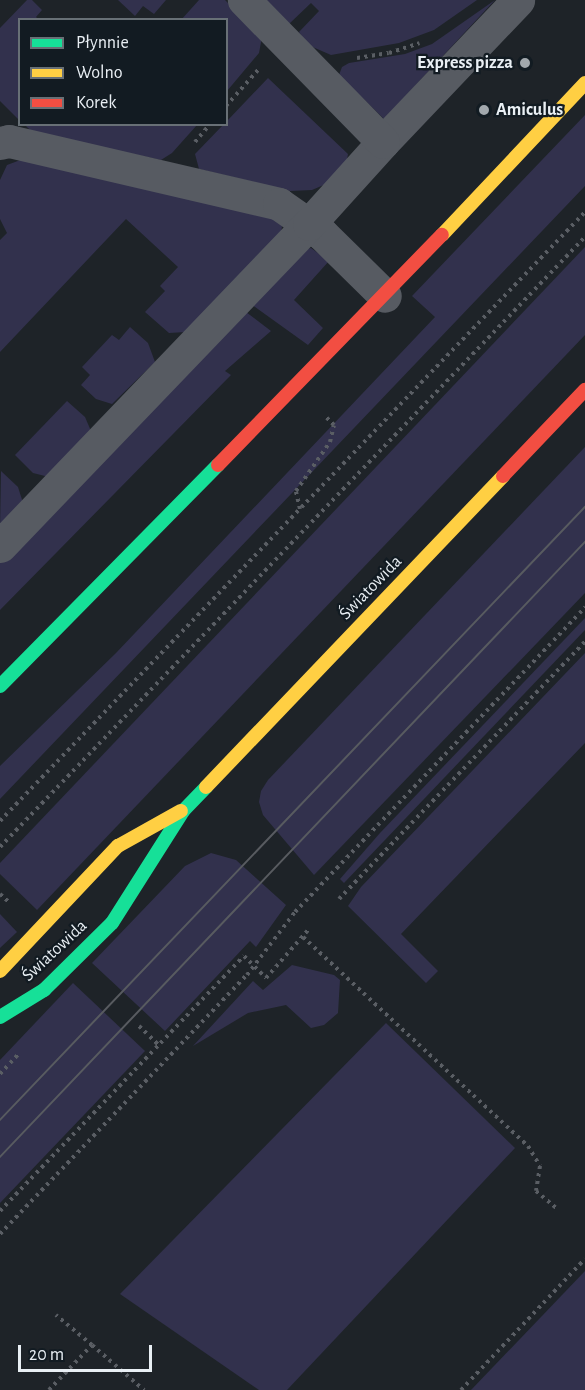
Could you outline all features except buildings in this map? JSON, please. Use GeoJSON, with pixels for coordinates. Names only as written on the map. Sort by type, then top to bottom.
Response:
{"type":"FeatureCollection","features":[{"type":"Feature","properties":{"kind":"street"},"geometry":{"type":"LineString","coordinates":[[244,0],[277,32],[306,66],[383,142]]}},
{"type":"Feature","properties":{"kind":"street"},"geometry":{"type":"LineString","coordinates":[[0,546],[309,224],[383,142],[518,0]]}},
{"type":"Feature","properties":{"kind":"street"},"geometry":{"type":"LineString","coordinates":[[0,686],[385,296],[585,83]]}},
{"type":"Feature","properties":{"kind":"street"},"geometry":{"type":"LineString","coordinates":[[0,143],[9,141],[20,143],[279,204],[309,224],[385,296]]}},
{"type":"Feature","properties":{"kind":"street","name":"Światowida"},"geometry":{"type":"LineString","coordinates":[[0,1017],[44,990],[112,923],[183,811],[585,390]]}},
{"type":"Feature","properties":{"kind":"street","name":"Światowida"},"geometry":{"type":"LineString","coordinates":[[0,971],[118,846],[183,811]]}},
{"type":"Feature","properties":{"kind":"path"},"geometry":{"type":"LineString","coordinates":[[306,66],[388,53],[427,40]]}},
{"type":"Feature","properties":{"kind":"path"},"geometry":{"type":"LineString","coordinates":[[0,821],[585,212]]}},
{"type":"Feature","properties":{"kind":"path"},"geometry":{"type":"LineString","coordinates":[[0,847],[585,237]]}},
{"type":"Feature","properties":{"kind":"path"},"geometry":{"type":"LineString","coordinates":[[296,387],[334,425],[330,442],[296,491],[300,509]]}},
{"type":"Feature","properties":{"kind":"path"},"geometry":{"type":"LineString","coordinates":[[0,1234],[255,967],[295,912],[585,607]]}},
{"type":"Feature","properties":{"kind":"path"},"geometry":{"type":"LineString","coordinates":[[339,899],[585,642]]}},
{"type":"Feature","properties":{"kind":"path"},"geometry":{"type":"LineString","coordinates":[[0,1211],[244,956],[266,978],[310,928]]}},
{"type":"Feature","properties":{"kind":"path"},"geometry":{"type":"LineString","coordinates":[[303,937],[528,1146],[540,1166],[536,1191],[556,1208]]}},
{"type":"Feature","properties":{"kind":"path"},"geometry":{"type":"LineString","coordinates":[[139,1026],[159,1045]]}},
{"type":"Feature","properties":{"kind":"path"},"geometry":{"type":"LineString","coordinates":[[461,1390],[585,1259]]}},
{"type":"Feature","properties":{"kind":"path"},"geometry":{"type":"LineString","coordinates":[[56,1316],[144,1390]]}},
{"type":"Feature","properties":{"kind":"path"},"geometry":{"type":"LineString","coordinates":[[50,1390],[92,1345]]}},
{"type":"Feature","properties":{"kind":"shaded area"},"geometry":{"type":"Polygon","coordinates":[[[27,0],[32,0],[42,10],[37,18],[18,18],[18,119],[0,101],[0,28],[27,0]]]}},
{"type":"Feature","properties":{"kind":"shaded area"},"geometry":{"type":"Polygon","coordinates":[[[118,0],[166,0],[154,14],[143,6],[135,16],[118,0]]]}},
{"type":"Feature","properties":{"kind":"shaded area"},"geometry":{"type":"Polygon","coordinates":[[[199,0],[225,0],[262,37],[259,53],[228,90],[228,18],[183,18],[199,0]]]}},
{"type":"Feature","properties":{"kind":"shaded area"},"geometry":{"type":"Polygon","coordinates":[[[264,0],[477,0],[434,30],[399,43],[331,55],[308,45],[299,32],[319,11],[311,3],[289,24],[264,0]]]}},
{"type":"Feature","properties":{"kind":"shaded area"},"geometry":{"type":"Polygon","coordinates":[[[495,0],[384,119],[339,75],[342,67],[349,63],[405,54],[432,44],[495,0]]]}},
{"type":"Feature","properties":{"kind":"shaded area"},"geometry":{"type":"Polygon","coordinates":[[[268,78],[348,154],[346,165],[326,184],[312,190],[290,191],[199,169],[195,154],[222,126],[228,126],[228,120],[268,78]]]}},
{"type":"Feature","properties":{"kind":"shaded area"},"geometry":{"type":"Polygon","coordinates":[[[585,115],[585,186],[0,799],[0,766],[116,653],[435,317],[412,296],[585,115]]]}},
{"type":"Feature","properties":{"kind":"shaded area"},"geometry":{"type":"Polygon","coordinates":[[[26,126],[196,126],[172,153],[161,160],[33,133],[26,126]]]}},
{"type":"Feature","properties":{"kind":"shaded area"},"geometry":{"type":"Polygon","coordinates":[[[23,159],[274,217],[282,226],[281,235],[186,332],[169,333],[145,312],[165,291],[160,286],[178,267],[126,219],[0,352],[0,240],[7,233],[0,219],[0,180],[7,165],[23,159]]]}},
{"type":"Feature","properties":{"kind":"shaded area"},"geometry":{"type":"Polygon","coordinates":[[[585,247],[585,335],[37,910],[0,874],[0,863],[585,247]]]}},
{"type":"Feature","properties":{"kind":"shaded area"},"geometry":{"type":"Polygon","coordinates":[[[311,248],[329,261],[294,300],[323,328],[308,345],[248,302],[297,251],[311,248]]]}},
{"type":"Feature","properties":{"kind":"shaded area"},"geometry":{"type":"Polygon","coordinates":[[[242,309],[271,331],[225,371],[231,375],[0,610],[0,562],[242,309]]]}},
{"type":"Feature","properties":{"kind":"shaded area"},"geometry":{"type":"Polygon","coordinates":[[[130,327],[148,343],[155,362],[112,404],[96,399],[81,385],[90,375],[82,367],[112,335],[119,340],[130,327]]]}},
{"type":"Feature","properties":{"kind":"shaded area"},"geometry":{"type":"Polygon","coordinates":[[[67,401],[85,417],[91,431],[49,477],[33,473],[15,455],[67,401]]]}},
{"type":"Feature","properties":{"kind":"shaded area"},"geometry":{"type":"Polygon","coordinates":[[[585,447],[585,593],[314,875],[263,815],[259,802],[261,791],[268,780],[585,447]]]}},
{"type":"Feature","properties":{"kind":"shaded area"},"geometry":{"type":"Polygon","coordinates":[[[1,471],[18,487],[24,506],[0,531],[1,471]]]}},
{"type":"Feature","properties":{"kind":"shaded area"},"geometry":{"type":"Polygon","coordinates":[[[585,618],[585,630],[344,883],[340,879],[380,833],[585,618]]]}},
{"type":"Feature","properties":{"kind":"shaded area"},"geometry":{"type":"Polygon","coordinates":[[[585,653],[585,743],[401,934],[438,971],[426,983],[348,906],[361,887],[585,653]]]}},
{"type":"Feature","properties":{"kind":"shaded area"},"geometry":{"type":"Polygon","coordinates":[[[211,853],[236,860],[286,905],[256,947],[250,941],[165,1031],[92,963],[185,866],[211,853]]]}},
{"type":"Feature","properties":{"kind":"shaded area"},"geometry":{"type":"Polygon","coordinates":[[[0,914],[17,932],[0,948],[0,914]]]}},
{"type":"Feature","properties":{"kind":"shaded area"},"geometry":{"type":"Polygon","coordinates":[[[292,965],[334,975],[340,980],[338,1013],[324,1025],[311,1028],[286,1005],[248,1013],[193,1046],[253,981],[263,990],[292,965]]]}},
{"type":"Feature","properties":{"kind":"shaded area"},"geometry":{"type":"Polygon","coordinates":[[[73,983],[145,1051],[0,1203],[0,1060],[73,983]]]}},
{"type":"Feature","properties":{"kind":"shaded area"},"geometry":{"type":"Polygon","coordinates":[[[386,1023],[515,1148],[287,1390],[259,1390],[120,1294],[386,1023]]]}},
{"type":"Feature","properties":{"kind":"shaded area"},"geometry":{"type":"Polygon","coordinates":[[[585,1271],[585,1390],[471,1390],[585,1271]]]}},
{"type":"Feature","properties":{"kind":"tram line"},"geometry":{"type":"LineString","coordinates":[[0,1120],[585,507]]}},
{"type":"Feature","properties":{"kind":"tram line"},"geometry":{"type":"LineString","coordinates":[[0,1157],[585,542]]}},
{"type":"Feature","properties":{"kind":"traffic: fast"},"geometry":{"type":"LineString","coordinates":[[0,686],[218,465]]}},
{"type":"Feature","properties":{"kind":"traffic: fast"},"geometry":{"type":"LineString","coordinates":[[0,1017],[44,990],[112,923],[183,811],[206,787]]}},
{"type":"Feature","properties":{"kind":"traffic: slow"},"geometry":{"type":"LineString","coordinates":[[442,235],[585,83]]}},
{"type":"Feature","properties":{"kind":"traffic: slow"},"geometry":{"type":"LineString","coordinates":[[206,787],[503,476]]}},
{"type":"Feature","properties":{"kind":"traffic: slow"},"geometry":{"type":"LineString","coordinates":[[0,971],[118,846],[181,811]]}},
{"type":"Feature","properties":{"kind":"traffic: jam"},"geometry":{"type":"LineString","coordinates":[[218,465],[442,235]]}},
{"type":"Feature","properties":{"kind":"traffic: jam"},"geometry":{"type":"LineString","coordinates":[[503,476],[585,390]]}},
{"type":"Feature","properties":{"kind":"place","name":"Express pizza"},"geometry":{"type":"Point","coordinates":[525,63]}},
{"type":"Feature","properties":{"kind":"place","name":"Amiculus"},"geometry":{"type":"Point","coordinates":[484,110]}}]}
